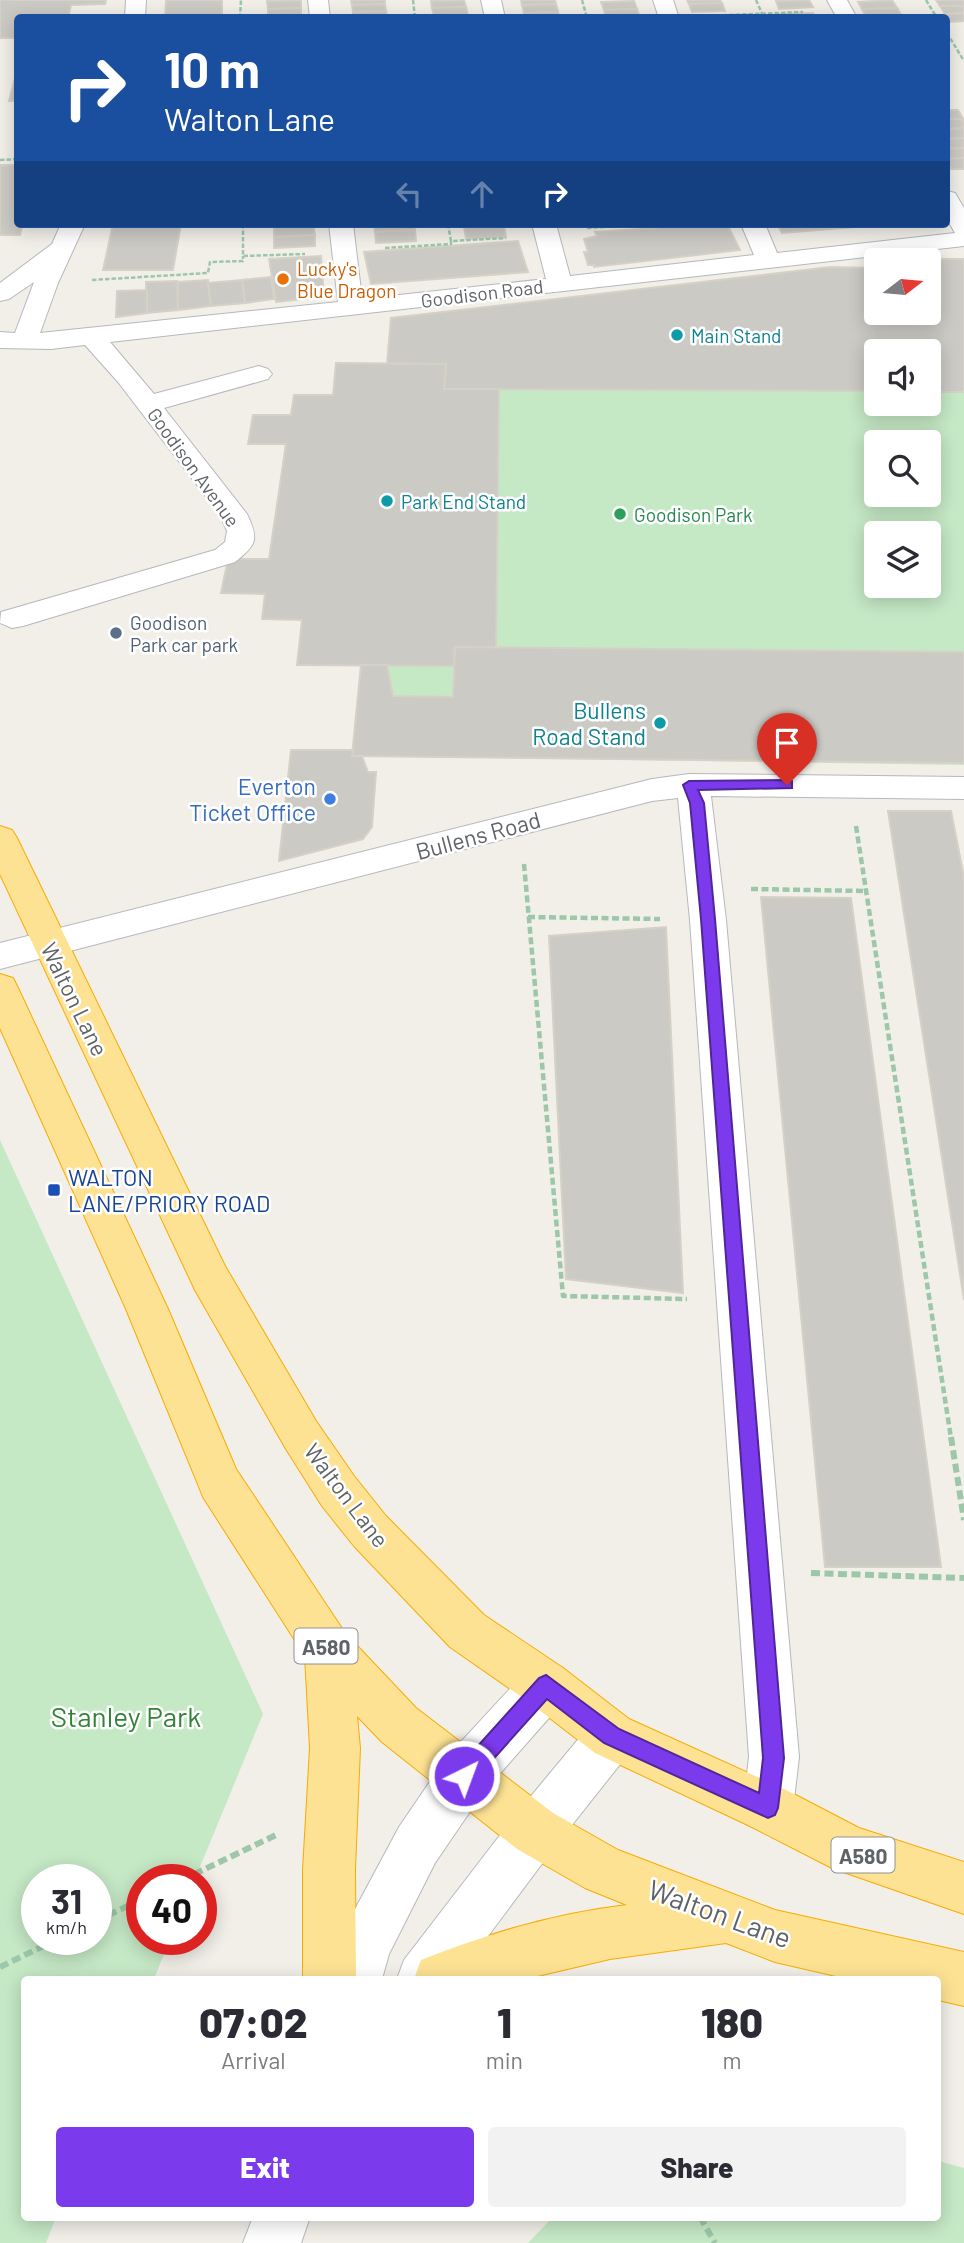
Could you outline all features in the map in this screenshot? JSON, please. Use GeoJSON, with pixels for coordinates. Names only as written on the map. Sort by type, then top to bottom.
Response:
{"type":"FeatureCollection","features":[{"type":"Feature","properties":{"kind":"highway","name":"Walton Lane"},"geometry":{"type":"LineString","coordinates":[[0,838],[210,1278],[266,1378],[331,1480],[370,1531],[467,1631],[546,1685],[612,1736],[768,1808],[850,1850],[964,1888]]}},
{"type":"Feature","properties":{"kind":"highway","name":"Walton Lane"},"geometry":{"type":"LineString","coordinates":[[0,988],[147,1309],[219,1482],[328,1650],[399,1725],[534,1831],[603,1870],[775,1936],[964,1979]]}},
{"type":"Feature","properties":{"kind":"highway"},"geometry":{"type":"LineString","coordinates":[[328,1650],[335,1748],[329,1870],[330,1976]]}},
{"type":"Feature","properties":{"kind":"highway"},"geometry":{"type":"LineString","coordinates":[[450,1976],[531,1951],[610,1933],[727,1919]]}},
{"type":"Feature","properties":{"kind":"street"},"geometry":{"type":"LineString","coordinates":[[950,203],[964,229]]}},
{"type":"Feature","properties":{"kind":"street"},"geometry":{"type":"LineString","coordinates":[[341,228],[351,308]]}},
{"type":"Feature","properties":{"kind":"street"},"geometry":{"type":"LineString","coordinates":[[754,228],[769,262]]}},
{"type":"Feature","properties":{"kind":"street"},"geometry":{"type":"LineString","coordinates":[[546,230],[560,284]]}},
{"type":"Feature","properties":{"kind":"street"},"geometry":{"type":"LineString","coordinates":[[13,341],[46,283],[69,233]]}},
{"type":"Feature","properties":{"kind":"street"},"geometry":{"type":"LineString","coordinates":[[0,294],[30,274],[69,233]]}},
{"type":"Feature","properties":{"kind":"street","name":"Goodison Road"},"geometry":{"type":"LineString","coordinates":[[13,341],[91,337],[964,239]]}},
{"type":"Feature","properties":{"kind":"street","name":"Goodison Avenue"},"geometry":{"type":"LineString","coordinates":[[12,619],[225,556],[239,545],[241,531],[233,514],[148,404],[91,337]]}},
{"type":"Feature","properties":{"kind":"street"},"geometry":{"type":"LineString","coordinates":[[148,404],[259,374]]}},
{"type":"Feature","properties":{"kind":"street"},"geometry":{"type":"LineString","coordinates":[[689,785],[697,803],[706,904],[774,1758],[768,1808]]}},
{"type":"Feature","properties":{"kind":"street","name":"Bullens Road"},"geometry":{"type":"LineString","coordinates":[[0,956],[652,790],[689,785],[964,788]]}},
{"type":"Feature","properties":{"kind":"street"},"geometry":{"type":"LineString","coordinates":[[357,1976],[364,1947],[417,1845],[464,1776],[546,1685]]}},
{"type":"Feature","properties":{"kind":"street"},"geometry":{"type":"LineString","coordinates":[[425,1976],[534,1831],[612,1736]]}},
{"type":"Feature","properties":{"kind":"street"},"geometry":{"type":"LineString","coordinates":[[272,2243],[280,2221]]}},
{"type":"Feature","properties":{"kind":"path"},"geometry":{"type":"LineString","coordinates":[[786,14],[842,9]]}},
{"type":"Feature","properties":{"kind":"path"},"geometry":{"type":"LineString","coordinates":[[950,38],[964,61]]}},
{"type":"Feature","properties":{"kind":"path"},"geometry":{"type":"LineString","coordinates":[[46,283],[208,273],[210,262],[243,261],[243,228]]}},
{"type":"Feature","properties":{"kind":"path"},"geometry":{"type":"LineString","coordinates":[[449,228],[451,241]]}},
{"type":"Feature","properties":{"kind":"path"},"geometry":{"type":"LineString","coordinates":[[243,256],[451,244],[451,241],[581,228]]}},
{"type":"Feature","properties":{"kind":"path"},"geometry":{"type":"LineString","coordinates":[[849,786],[964,1520]]}},
{"type":"Feature","properties":{"kind":"path"},"geometry":{"type":"LineString","coordinates":[[522,822],[528,916],[563,1296],[737,1300]]}},
{"type":"Feature","properties":{"kind":"path"},"geometry":{"type":"LineString","coordinates":[[528,916],[867,891]]}},
{"type":"Feature","properties":{"kind":"path"},"geometry":{"type":"LineString","coordinates":[[758,1571],[964,1578]]}},
{"type":"Feature","properties":{"kind":"path"},"geometry":{"type":"LineString","coordinates":[[0,1967],[25,1955]]}},
{"type":"Feature","properties":{"kind":"path"},"geometry":{"type":"LineString","coordinates":[[702,2221],[715,2243]]}},
{"type":"Feature","properties":{"kind":"green space","name":"Goodison Park"},"geometry":{"type":"Polygon","coordinates":[[[942,259],[964,259],[964,765],[352,756],[361,665],[297,665],[302,620],[262,619],[265,594],[221,593],[228,559],[269,558],[285,445],[248,444],[253,415],[291,415],[294,395],[333,395],[336,363],[387,364],[391,318],[830,267],[864,300],[864,326],[942,326],[942,259]]]}},
{"type":"Feature","properties":{"kind":"green space","name":"Stanley Park"},"geometry":{"type":"Polygon","coordinates":[[[0,1140],[263,1714],[201,1864],[126,1864],[126,1955],[164,1955],[155,1976],[21,1976],[21,2221],[54,2221],[46,2243],[0,2243],[0,1140]]]}},
{"type":"Feature","properties":{"kind":"green space"},"geometry":{"type":"Polygon","coordinates":[[[941,2162],[964,2168],[964,2243],[528,2243],[549,2221],[941,2221],[941,2162]]]}},
{"type":"Feature","properties":{"kind":"building"},"geometry":{"type":"Polygon","coordinates":[[[0,0],[106,0],[105,4],[71,5],[69,14],[14,14],[14,38],[0,38],[0,0]]]}},
{"type":"Feature","properties":{"kind":"building"},"geometry":{"type":"Polygon","coordinates":[[[166,0],[222,0],[222,14],[165,14],[166,0]]]}},
{"type":"Feature","properties":{"kind":"building"},"geometry":{"type":"Polygon","coordinates":[[[301,0],[301,8],[268,9],[267,1],[301,0]]]}},
{"type":"Feature","properties":{"kind":"building"},"geometry":{"type":"Polygon","coordinates":[[[351,0],[385,0],[385,4],[352,5],[351,0]]]}},
{"type":"Feature","properties":{"kind":"building"},"geometry":{"type":"Polygon","coordinates":[[[464,0],[466,7],[432,8],[431,1],[464,0]]]}},
{"type":"Feature","properties":{"kind":"building"},"geometry":{"type":"Polygon","coordinates":[[[521,0],[555,0],[556,4],[522,5],[521,0]]]}},
{"type":"Feature","properties":{"kind":"building"},"geometry":{"type":"Polygon","coordinates":[[[687,0],[720,0],[722,3],[689,4],[687,0]]]}},
{"type":"Feature","properties":{"kind":"building"},"geometry":{"type":"Polygon","coordinates":[[[809,0],[813,7],[779,9],[776,1],[809,0]]]}},
{"type":"Feature","properties":{"kind":"building"},"geometry":{"type":"Polygon","coordinates":[[[892,0],[897,8],[862,9],[858,2],[892,0]]]}},
{"type":"Feature","properties":{"kind":"building"},"geometry":{"type":"Polygon","coordinates":[[[936,0],[964,0],[964,6],[940,6],[936,0]]]}},
{"type":"Feature","properties":{"kind":"building"},"geometry":{"type":"Polygon","coordinates":[[[634,1],[637,9],[604,10],[601,2],[634,1]]]}},
{"type":"Feature","properties":{"kind":"building"},"geometry":{"type":"Polygon","coordinates":[[[722,3],[725,11],[692,12],[689,4],[722,3]]]}},
{"type":"Feature","properties":{"kind":"building"},"geometry":{"type":"Polygon","coordinates":[[[385,4],[386,11],[353,12],[352,5],[385,4]]]}},
{"type":"Feature","properties":{"kind":"building"},"geometry":{"type":"Polygon","coordinates":[[[556,4],[558,12],[524,13],[522,5],[556,4]]]}},
{"type":"Feature","properties":{"kind":"building"},"geometry":{"type":"Polygon","coordinates":[[[940,6],[964,6],[964,13],[945,14],[940,6]]]}},
{"type":"Feature","properties":{"kind":"building"},"geometry":{"type":"Polygon","coordinates":[[[466,7],[468,14],[434,14],[432,8],[466,7]]]}},
{"type":"Feature","properties":{"kind":"building"},"geometry":{"type":"Polygon","coordinates":[[[301,8],[301,14],[268,14],[268,9],[301,8]]]}},
{"type":"Feature","properties":{"kind":"building"},"geometry":{"type":"Polygon","coordinates":[[[897,8],[901,14],[864,14],[862,9],[897,8]]]}},
{"type":"Feature","properties":{"kind":"building"},"geometry":{"type":"Polygon","coordinates":[[[637,9],[639,14],[605,14],[604,10],[637,9]]]}},
{"type":"Feature","properties":{"kind":"building"},"geometry":{"type":"Polygon","coordinates":[[[386,11],[386,14],[353,14],[386,11]]]}},
{"type":"Feature","properties":{"kind":"building"},"geometry":{"type":"Polygon","coordinates":[[[558,12],[558,14],[524,14],[558,12]]]}},
{"type":"Feature","properties":{"kind":"building"},"geometry":{"type":"Polygon","coordinates":[[[964,13],[964,21],[950,22],[950,14],[945,14],[964,13]]]}},
{"type":"Feature","properties":{"kind":"building"},"geometry":{"type":"Polygon","coordinates":[[[14,82],[14,101],[9,101],[14,82]]]}},
{"type":"Feature","properties":{"kind":"building"},"geometry":{"type":"Polygon","coordinates":[[[950,110],[958,110],[963,119],[950,119],[950,110]]]}},
{"type":"Feature","properties":{"kind":"building"},"geometry":{"type":"Polygon","coordinates":[[[950,119],[963,119],[964,128],[950,129],[950,119]]]}},
{"type":"Feature","properties":{"kind":"building"},"geometry":{"type":"Polygon","coordinates":[[[964,128],[964,138],[950,139],[950,129],[964,128]]]}},
{"type":"Feature","properties":{"kind":"building"},"geometry":{"type":"Polygon","coordinates":[[[964,138],[964,148],[950,149],[950,139],[964,138]]]}},
{"type":"Feature","properties":{"kind":"building"},"geometry":{"type":"Polygon","coordinates":[[[964,148],[964,158],[950,159],[950,149],[964,148]]]}},
{"type":"Feature","properties":{"kind":"building"},"geometry":{"type":"Polygon","coordinates":[[[964,158],[964,169],[951,169],[950,159],[964,158]]]}},
{"type":"Feature","properties":{"kind":"building"},"geometry":{"type":"Polygon","coordinates":[[[0,165],[14,165],[14,228],[22,228],[20,235],[0,235],[0,165]]]}},
{"type":"Feature","properties":{"kind":"building"},"geometry":{"type":"Polygon","coordinates":[[[112,228],[180,228],[173,270],[103,270],[112,228]]]}},
{"type":"Feature","properties":{"kind":"building"},"geometry":{"type":"Polygon","coordinates":[[[274,228],[314,228],[315,235],[274,237],[274,228]]]}},
{"type":"Feature","properties":{"kind":"building"},"geometry":{"type":"Polygon","coordinates":[[[374,228],[415,230],[375,232],[374,228]]]}},
{"type":"Feature","properties":{"kind":"building"},"geometry":{"type":"Polygon","coordinates":[[[464,228],[504,228],[506,237],[466,239],[464,228]]]}},
{"type":"Feature","properties":{"kind":"building"},"geometry":{"type":"Polygon","coordinates":[[[657,228],[729,228],[740,250],[594,267],[588,265],[584,239],[597,236],[595,232],[657,228]]]}},
{"type":"Feature","properties":{"kind":"building"},"geometry":{"type":"Polygon","coordinates":[[[779,228],[843,228],[782,233],[779,228]]]}},
{"type":"Feature","properties":{"kind":"building"},"geometry":{"type":"Polygon","coordinates":[[[415,230],[416,241],[376,243],[375,232],[415,230]]]}},
{"type":"Feature","properties":{"kind":"building"},"geometry":{"type":"Polygon","coordinates":[[[315,235],[315,246],[274,248],[274,237],[315,235]]]}},
{"type":"Feature","properties":{"kind":"building"},"geometry":{"type":"Polygon","coordinates":[[[518,241],[528,272],[371,284],[364,252],[518,241]]]}},
{"type":"Feature","properties":{"kind":"building"},"geometry":{"type":"Polygon","coordinates":[[[321,256],[324,297],[276,302],[269,259],[321,256]]]}},
{"type":"Feature","properties":{"kind":"building","name":"Main Stand"},"geometry":{"type":"Polygon","coordinates":[[[942,259],[964,259],[964,392],[941,392],[941,339],[864,339],[864,391],[444,389],[446,364],[387,364],[391,318],[830,267],[864,268],[864,326],[942,326],[942,259]]]}},
{"type":"Feature","properties":{"kind":"building"},"geometry":{"type":"Polygon","coordinates":[[[271,277],[274,299],[245,303],[242,280],[271,277]]]}},
{"type":"Feature","properties":{"kind":"building"},"geometry":{"type":"Polygon","coordinates":[[[208,280],[211,306],[178,310],[178,282],[208,280]]]}},
{"type":"Feature","properties":{"kind":"building"},"geometry":{"type":"Polygon","coordinates":[[[242,280],[245,303],[211,306],[208,283],[242,280]]]}},
{"type":"Feature","properties":{"kind":"building"},"geometry":{"type":"Polygon","coordinates":[[[177,281],[178,310],[147,313],[146,282],[177,281]]]}},
{"type":"Feature","properties":{"kind":"building"},"geometry":{"type":"Polygon","coordinates":[[[147,290],[147,313],[116,317],[117,291],[147,290]]]}},
{"type":"Feature","properties":{"kind":"building","name":"Park End Stand"},"geometry":{"type":"Polygon","coordinates":[[[336,363],[446,364],[444,389],[499,389],[496,648],[455,647],[454,666],[297,665],[302,620],[262,619],[265,594],[221,593],[228,559],[269,559],[286,444],[248,444],[253,415],[291,415],[294,395],[333,395],[336,363]]]}},
{"type":"Feature","properties":{"kind":"building","name":"Bullens Road Stand"},"geometry":{"type":"Polygon","coordinates":[[[455,647],[964,652],[964,763],[352,756],[361,665],[387,665],[393,696],[453,697],[455,647]]]}},
{"type":"Feature","properties":{"kind":"building","name":"Everton Ticket Office"},"geometry":{"type":"Polygon","coordinates":[[[291,750],[353,750],[352,756],[362,756],[368,772],[376,772],[372,827],[363,839],[279,861],[291,750]]]}},
{"type":"Feature","properties":{"kind":"building"},"geometry":{"type":"Polygon","coordinates":[[[888,811],[951,811],[964,877],[964,1300],[888,811]]]}},
{"type":"Feature","properties":{"kind":"building"},"geometry":{"type":"Polygon","coordinates":[[[761,897],[851,898],[941,1567],[825,1567],[761,897]]]}},
{"type":"Feature","properties":{"kind":"building"},"geometry":{"type":"Polygon","coordinates":[[[666,927],[683,1293],[566,1279],[549,936],[666,927]]]}},
{"type":"Feature","properties":{"kind":"place","name":"Lucky's Blue Dragon"},"geometry":{"type":"Point","coordinates":[283,279]}},
{"type":"Feature","properties":{"kind":"place","name":"Main Stand"},"geometry":{"type":"Point","coordinates":[677,335]}},
{"type":"Feature","properties":{"kind":"place","name":"Park End Stand"},"geometry":{"type":"Point","coordinates":[387,501]}},
{"type":"Feature","properties":{"kind":"place","name":"Goodison Park"},"geometry":{"type":"Point","coordinates":[620,514]}},
{"type":"Feature","properties":{"kind":"place","name":"Goodison Park car park"},"geometry":{"type":"Point","coordinates":[116,633]}},
{"type":"Feature","properties":{"kind":"place","name":"Bullens Road Stand"},"geometry":{"type":"Point","coordinates":[660,723]}},
{"type":"Feature","properties":{"kind":"place","name":"Everton Ticket Office"},"geometry":{"type":"Point","coordinates":[330,799]}},
{"type":"Feature","properties":{"kind":"place","name":"WALTON LANE/PRIORY ROAD"},"geometry":{"type":"Point","coordinates":[54,1190]}},
{"type":"Feature","properties":{"kind":"route"},"geometry":{"type":"LineString","coordinates":[[464,1776],[546,1685],[612,1736],[768,1808],[774,1758],[708,919],[697,803],[689,785],[787,785]]}}]}
